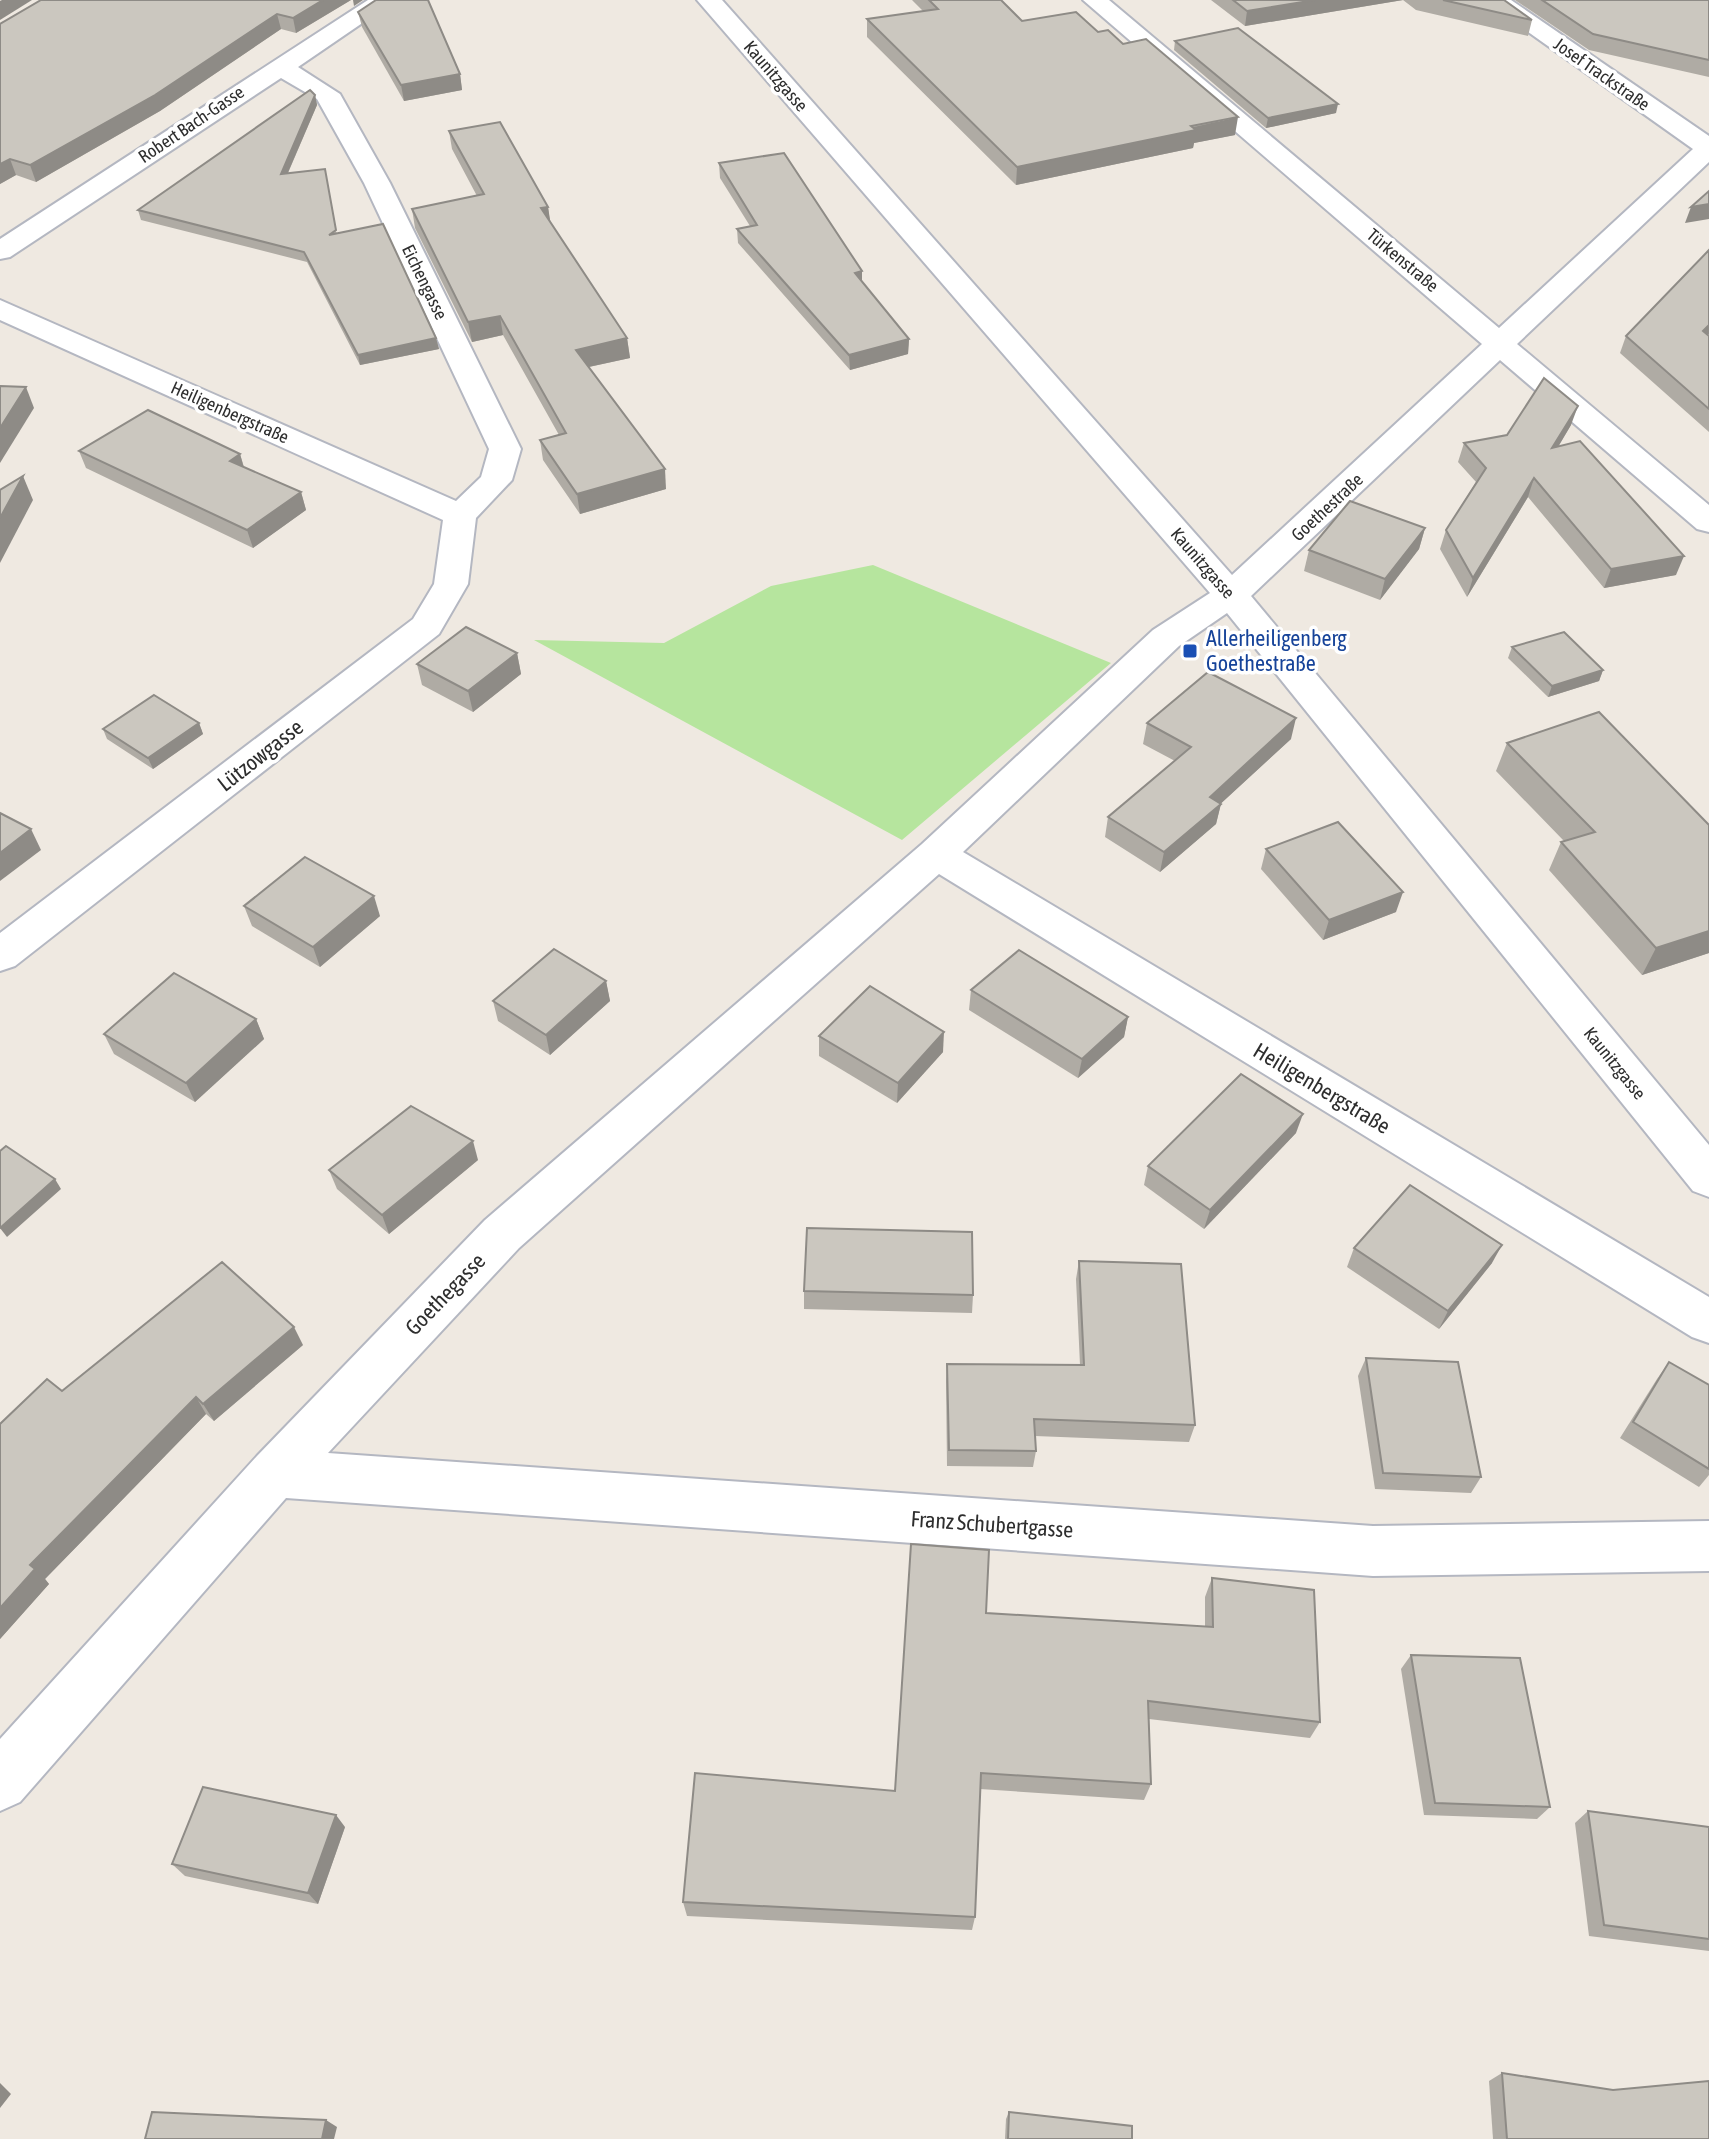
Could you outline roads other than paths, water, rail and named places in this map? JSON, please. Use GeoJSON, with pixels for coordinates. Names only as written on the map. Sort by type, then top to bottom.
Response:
{"type":"FeatureCollection","features":[{"type":"Feature","properties":{"kind":"street","name":"Robert Bach-Gasse"},"geometry":{"type":"LineString","coordinates":[[0,251],[278,66],[384,0]]}},
{"type":"Feature","properties":{"kind":"street","name":"Kaunitzgasse"},"geometry":{"type":"LineString","coordinates":[[709,0],[1231,595],[1709,1178]]}},
{"type":"Feature","properties":{"kind":"street","name":"Türkenstraße"},"geometry":{"type":"LineString","coordinates":[[1095,0],[1709,522]]}},
{"type":"Feature","properties":{"kind":"street","name":"Josef Trackstraße"},"geometry":{"type":"LineString","coordinates":[[1495,0],[1709,148]]}},
{"type":"Feature","properties":{"kind":"street","name":"Eichengasse"},"geometry":{"type":"LineString","coordinates":[[278,66],[327,94],[377,183],[505,449],[496,480],[460,515]]}},
{"type":"Feature","properties":{"kind":"street","name":"Goethestraße"},"geometry":{"type":"LineString","coordinates":[[936,854],[1166,638],[1231,595],[1503,344],[1709,148]]}},
{"type":"Feature","properties":{"kind":"street","name":"Heiligenbergstraße"},"geometry":{"type":"LineString","coordinates":[[0,309],[460,515]]}},
{"type":"Feature","properties":{"kind":"street","name":"Lützowgasse"},"geometry":{"type":"LineString","coordinates":[[0,955],[426,626],[451,584],[460,515]]}},
{"type":"Feature","properties":{"kind":"street","name":"Heiligenbergstraße"},"geometry":{"type":"LineString","coordinates":[[936,854],[1709,1322]]}},
{"type":"Feature","properties":{"kind":"street","name":"Goethegasse"},"geometry":{"type":"LineString","coordinates":[[0,1782],[275,1473],[502,1234],[936,854]]}},
{"type":"Feature","properties":{"kind":"street","name":"Franz Schubertgasse"},"geometry":{"type":"LineString","coordinates":[[275,1473],[1373,1551],[1709,1546]]}},
{"type":"Feature","properties":{"kind":"place","name":"Allerheiligenberg Goethestraße"},"geometry":{"type":"Point","coordinates":[1190,651]}}]}
